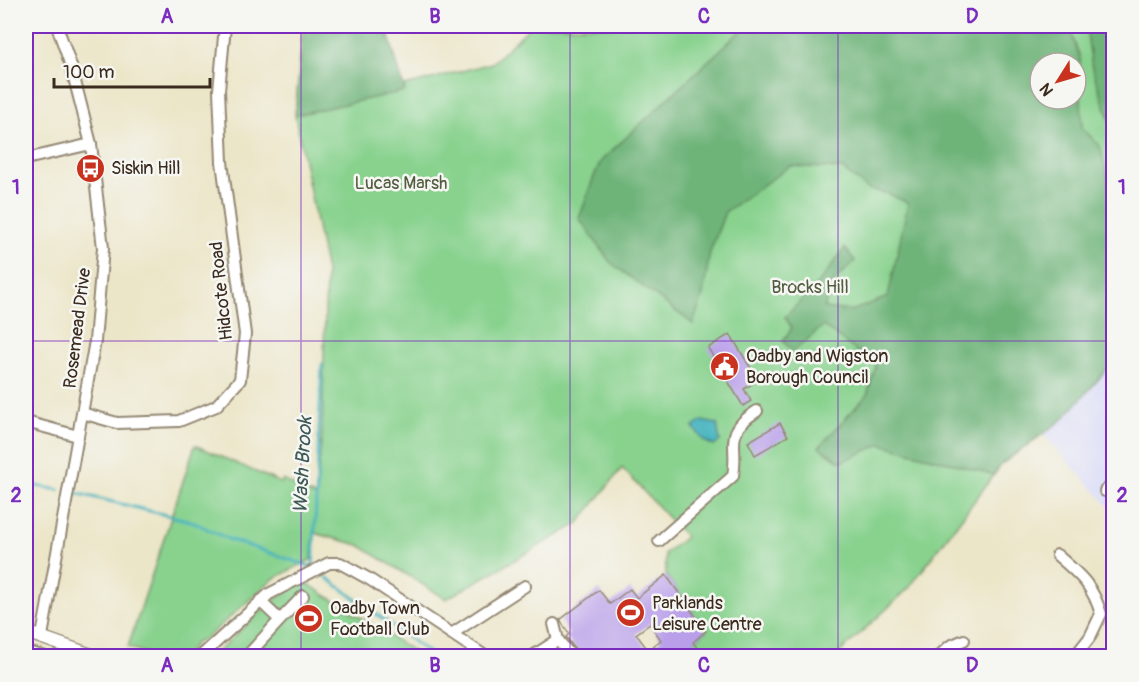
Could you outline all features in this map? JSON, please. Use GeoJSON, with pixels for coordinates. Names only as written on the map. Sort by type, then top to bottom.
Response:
{"type":"FeatureCollection","features":[{"type":"Feature","properties":{"kind":"main road"},"geometry":{"type":"LineString","coordinates":[[26,632],[94,657]]}},
{"type":"Feature","properties":{"kind":"street","name":"Rosemead Drive"},"geometry":{"type":"LineString","coordinates":[[42,636],[95,341],[103,248],[91,144],[71,66],[57,26]]}},
{"type":"Feature","properties":{"kind":"street","name":"Hidcote Road"},"geometry":{"type":"LineString","coordinates":[[82,413],[117,423],[179,421],[216,405],[240,380],[245,334],[222,162],[219,90],[225,26]]}},
{"type":"Feature","properties":{"kind":"street"},"geometry":{"type":"LineString","coordinates":[[26,159],[91,144]]}},
{"type":"Feature","properties":{"kind":"street"},"geometry":{"type":"LineString","coordinates":[[659,542],[732,476],[735,466],[732,443],[741,421],[757,411]]}},
{"type":"Feature","properties":{"kind":"street"},"geometry":{"type":"LineString","coordinates":[[26,422],[78,436]]}},
{"type":"Feature","properties":{"kind":"street"},"geometry":{"type":"LineString","coordinates":[[1057,555],[1081,575],[1094,591],[1101,614],[1090,637],[1075,657]]}},
{"type":"Feature","properties":{"kind":"street"},"geometry":{"type":"LineString","coordinates":[[201,657],[260,601],[298,576],[329,562],[340,563],[453,633],[485,657]]}},
{"type":"Feature","properties":{"kind":"street"},"geometry":{"type":"LineString","coordinates":[[453,633],[525,586]]}},
{"type":"Feature","properties":{"kind":"street"},"geometry":{"type":"LineString","coordinates":[[247,657],[303,596]]}},
{"type":"Feature","properties":{"kind":"street"},"geometry":{"type":"LineString","coordinates":[[260,601],[280,620]]}},
{"type":"Feature","properties":{"kind":"street"},"geometry":{"type":"LineString","coordinates":[[554,624],[558,640],[571,657]]}},
{"type":"Feature","properties":{"kind":"street"},"geometry":{"type":"LineString","coordinates":[[533,657],[558,640]]}},
{"type":"Feature","properties":{"kind":"street"},"geometry":{"type":"LineString","coordinates":[[939,657],[950,646],[964,640]]}},
{"type":"Feature","properties":{"kind":"street"},"geometry":{"type":"LineString","coordinates":[[26,652],[43,657]]}},
{"type":"Feature","properties":{"kind":"shaded area"},"geometry":{"type":"Polygon","coordinates":[[[1113,363],[1113,511],[1043,434],[1062,420],[1113,363]]]}},
{"type":"Feature","properties":{"kind":"green space"},"geometry":{"type":"Polygon","coordinates":[[[303,26],[386,26],[405,91],[295,115],[303,26]]]}},
{"type":"Feature","properties":{"kind":"green space","name":"Brocks Hill"},"geometry":{"type":"Polygon","coordinates":[[[531,26],[1113,26],[1113,363],[1062,420],[1002,464],[909,588],[836,656],[704,656],[693,642],[706,631],[666,575],[665,553],[686,537],[622,468],[578,524],[446,599],[359,545],[314,533],[312,559],[273,579],[205,639],[195,643],[186,656],[154,656],[128,647],[195,445],[281,483],[283,480],[316,497],[322,433],[326,272],[295,115],[492,63],[531,26]]]}},
{"type":"Feature","properties":{"kind":"green space"},"geometry":{"type":"Polygon","coordinates":[[[746,26],[1068,26],[1078,51],[1028,51],[1028,111],[1082,111],[1082,128],[1100,146],[1113,199],[1113,363],[1062,420],[1002,463],[994,475],[881,444],[841,462],[819,447],[867,395],[876,366],[823,326],[793,352],[783,341],[792,328],[785,317],[821,280],[845,248],[855,261],[832,283],[824,308],[851,311],[888,297],[908,203],[889,194],[868,189],[842,169],[790,166],[725,212],[710,252],[703,295],[693,324],[610,262],[579,218],[599,164],[746,26]]]}},
{"type":"Feature","properties":{"kind":"green space"},"geometry":{"type":"Polygon","coordinates":[[[1086,26],[1113,26],[1113,130],[1092,68],[1086,26]]]}},
{"type":"Feature","properties":{"kind":"green space","name":"Oadby Town Football Club"},"geometry":{"type":"Polygon","coordinates":[[[301,582],[305,582],[421,656],[213,656],[270,603],[301,582]]]}},
{"type":"Feature","properties":{"kind":"water"},"geometry":{"type":"Polygon","coordinates":[[[702,421],[717,424],[720,441],[714,446],[704,441],[693,427],[702,421]]]}},
{"type":"Feature","properties":{"kind":"building"},"geometry":{"type":"Polygon","coordinates":[[[730,334],[758,380],[744,389],[751,401],[743,406],[708,348],[730,334]]]}},
{"type":"Feature","properties":{"kind":"building"},"geometry":{"type":"Polygon","coordinates":[[[780,423],[788,436],[755,455],[748,442],[780,423]]]}},
{"type":"Feature","properties":{"kind":"building","name":"Parklands Leisure Centre"},"geometry":{"type":"Polygon","coordinates":[[[666,575],[706,631],[693,642],[704,657],[581,657],[566,637],[569,634],[560,620],[599,590],[610,604],[630,589],[637,598],[666,575]],[[650,624],[636,634],[648,650],[661,640],[650,624]]]}},
{"type":"Feature","properties":{"kind":"waterway","name":"Wash Brook"},"geometry":{"type":"LineString","coordinates":[[313,568],[322,364]]}},
{"type":"Feature","properties":{"kind":"waterway","name":"Wash Brook"},"geometry":{"type":"LineString","coordinates":[[26,484],[59,490]]}},
{"type":"Feature","properties":{"kind":"waterway"},"geometry":{"type":"LineString","coordinates":[[76,493],[191,521],[228,539],[312,567]]}},
{"type":"Feature","properties":{"kind":"waterway","name":"Wash Brook"},"geometry":{"type":"LineString","coordinates":[[326,577],[433,656]]}},
{"type":"Feature","properties":{"kind":"place","name":"Siskin Hill"},"geometry":{"type":"Point","coordinates":[90,168]}},
{"type":"Feature","properties":{"kind":"place","name":"Oadby and Wigston Borough Council"},"geometry":{"type":"Point","coordinates":[725,366]}},
{"type":"Feature","properties":{"kind":"place","name":"Parklands Leisure Centre"},"geometry":{"type":"Point","coordinates":[631,613]}},
{"type":"Feature","properties":{"kind":"place","name":"Oadby Town Football Club"},"geometry":{"type":"Point","coordinates":[309,618]}},
{"type":"Feature","properties":{"kind":"park label","name":"Lucas Marsh"},"geometry":{"type":"Point","coordinates":[401,183]}}]}
